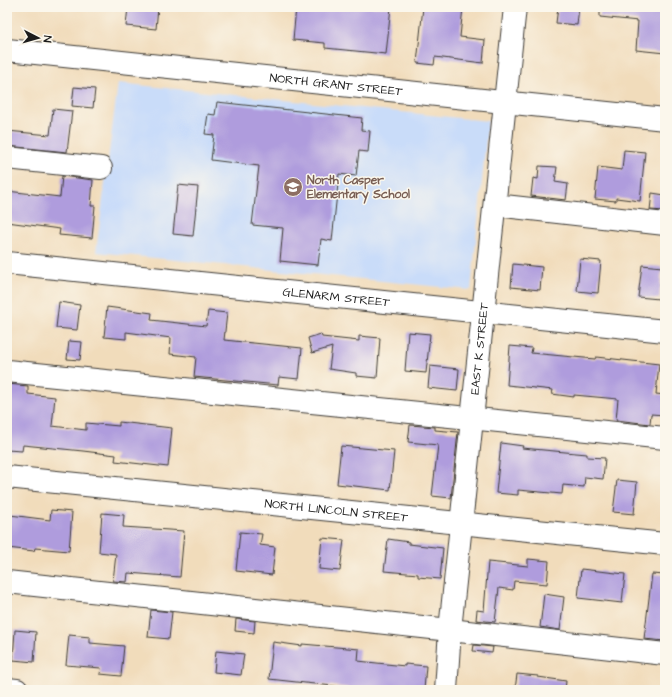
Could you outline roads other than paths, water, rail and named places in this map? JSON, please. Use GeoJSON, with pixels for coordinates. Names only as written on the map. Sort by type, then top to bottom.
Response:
{"type":"FeatureCollection","features":[{"type":"Feature","properties":{"kind":"street","name":"EAST K STREET"},"geometry":{"type":"LineString","coordinates":[[446,690],[450,630],[516,7]]}},
{"type":"Feature","properties":{"kind":"street","name":"NORTH GRANT STREET"},"geometry":{"type":"LineString","coordinates":[[7,50],[665,119]]}},
{"type":"Feature","properties":{"kind":"street"},"geometry":{"type":"LineString","coordinates":[[7,158],[101,168]]}},
{"type":"Feature","properties":{"kind":"street"},"geometry":{"type":"LineString","coordinates":[[495,205],[665,224]]}},
{"type":"Feature","properties":{"kind":"street","name":"GLENARM STREET"},"geometry":{"type":"LineString","coordinates":[[7,263],[665,331]]}},
{"type":"Feature","properties":{"kind":"street"},"geometry":{"type":"LineString","coordinates":[[7,371],[665,438]]}},
{"type":"Feature","properties":{"kind":"street","name":"NORTH LINCOLN STREET"},"geometry":{"type":"LineString","coordinates":[[7,477],[665,544]]}},
{"type":"Feature","properties":{"kind":"street"},"geometry":{"type":"LineString","coordinates":[[7,582],[665,654]]}},
{"type":"Feature","properties":{"kind":"street"},"geometry":{"type":"LineString","coordinates":[[7,689],[17,690]]}},
{"type":"Feature","properties":{"kind":"place","name":"North Casper Elementary School"},"geometry":{"type":"Point","coordinates":[293,187]}}]}
